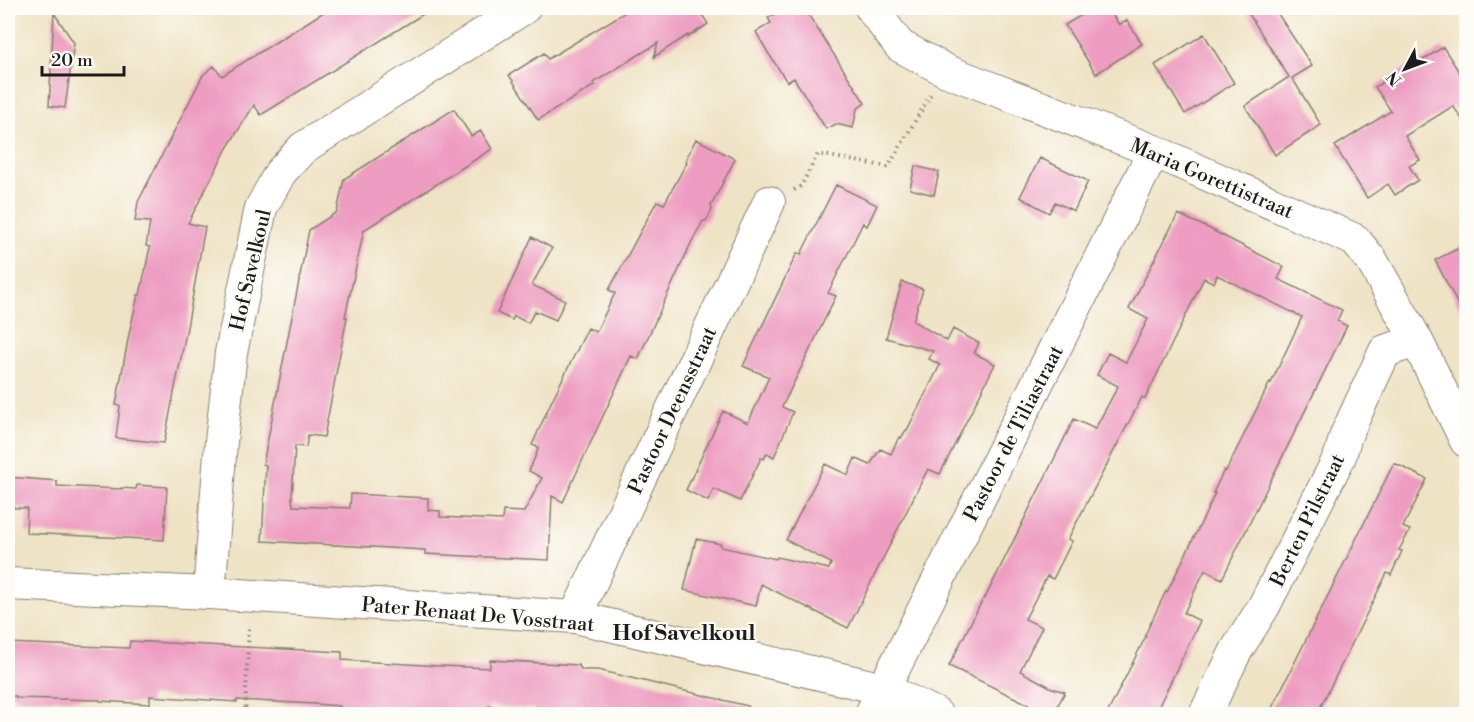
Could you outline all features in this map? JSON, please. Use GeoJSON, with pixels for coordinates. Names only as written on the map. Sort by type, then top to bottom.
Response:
{"type":"FeatureCollection","features":[{"type":"Feature","properties":{"kind":"street","name":"Hof Savelkoul"},"geometry":{"type":"LineString","coordinates":[[209,593],[221,442],[231,353],[261,208],[280,173],[303,148],[524,8]]}},
{"type":"Feature","properties":{"kind":"street","name":"Maria Gorettistraat"},"geometry":{"type":"LineString","coordinates":[[872,8],[900,46],[947,70],[1154,152],[1355,240],[1372,261],[1417,341],[1467,441]]}},
{"type":"Feature","properties":{"kind":"street","name":"Pastoor de Tiliastraat"},"geometry":{"type":"LineString","coordinates":[[878,702],[1154,152]]}},
{"type":"Feature","properties":{"kind":"street","name":"Pastoor Deensstraat"},"geometry":{"type":"LineString","coordinates":[[575,617],[769,202]]}},
{"type":"Feature","properties":{"kind":"street","name":"Berten Pilstraat"},"geometry":{"type":"LineString","coordinates":[[1205,714],[1236,651],[1264,606],[1340,456],[1346,435],[1385,351],[1417,341]]}},
{"type":"Feature","properties":{"kind":"street","name":"Pater Renaat De Vosstraat"},"geometry":{"type":"LineString","coordinates":[[8,584],[209,593],[575,617],[878,702],[936,714]]}},
{"type":"Feature","properties":{"kind":"path"},"geometry":{"type":"LineString","coordinates":[[769,202],[801,186],[818,154],[888,167],[947,70]]}},
{"type":"Feature","properties":{"kind":"path"},"geometry":{"type":"LineString","coordinates":[[245,714],[250,596]]}},
{"type":"Feature","properties":{"kind":"building"},"geometry":{"type":"Polygon","coordinates":[[[330,8],[433,8],[261,115],[254,105],[227,148],[188,223],[205,227],[164,443],[116,438],[120,406],[116,405],[129,334],[150,247],[146,246],[150,222],[135,221],[138,202],[203,75],[214,66],[222,76],[330,8]]]}},
{"type":"Feature","properties":{"kind":"building"},"geometry":{"type":"Polygon","coordinates":[[[632,8],[698,8],[708,24],[654,57],[658,43],[538,120],[509,75],[544,53],[548,59],[632,8]]]}},
{"type":"Feature","properties":{"kind":"building"},"geometry":{"type":"Polygon","coordinates":[[[785,8],[804,8],[865,103],[857,109],[853,128],[836,124],[826,129],[794,78],[787,82],[756,32],[771,23],[768,18],[785,8]]]}},
{"type":"Feature","properties":{"kind":"building"},"geometry":{"type":"Polygon","coordinates":[[[1093,8],[1108,8],[1119,25],[1127,20],[1142,44],[1096,74],[1065,25],[1093,8]]]}},
{"type":"Feature","properties":{"kind":"building"},"geometry":{"type":"Polygon","coordinates":[[[1245,8],[1274,8],[1312,66],[1292,78],[1321,125],[1275,155],[1245,106],[1289,77],[1245,8]]]}},
{"type":"Feature","properties":{"kind":"building"},"geometry":{"type":"Polygon","coordinates":[[[54,13],[74,43],[65,108],[49,106],[54,13]]]}},
{"type":"Feature","properties":{"kind":"building"},"geometry":{"type":"Polygon","coordinates":[[[1204,34],[1234,83],[1185,114],[1155,65],[1204,34]]]}},
{"type":"Feature","properties":{"kind":"building"},"geometry":{"type":"Polygon","coordinates":[[[1443,47],[1467,84],[1467,126],[1453,106],[1405,136],[1420,160],[1409,166],[1418,180],[1395,195],[1388,184],[1367,198],[1335,146],[1391,111],[1375,87],[1443,47]]]}},
{"type":"Feature","properties":{"kind":"building"},"geometry":{"type":"Polygon","coordinates":[[[454,109],[471,136],[481,131],[492,149],[364,230],[345,317],[347,317],[324,437],[308,435],[306,447],[295,446],[293,506],[350,508],[351,494],[428,498],[428,510],[440,511],[440,517],[502,520],[503,511],[524,512],[542,478],[529,471],[538,450],[538,447],[532,445],[588,328],[596,332],[615,293],[609,290],[657,201],[664,204],[687,162],[685,161],[696,139],[735,159],[711,206],[712,210],[691,243],[638,359],[631,356],[563,502],[552,496],[549,560],[425,554],[425,550],[262,541],[266,465],[263,464],[309,230],[337,212],[344,179],[454,109]]]}},
{"type":"Feature","properties":{"kind":"building"},"geometry":{"type":"Polygon","coordinates":[[[1040,158],[1088,181],[1074,211],[1055,202],[1049,213],[1020,197],[1040,158]]]}},
{"type":"Feature","properties":{"kind":"building"},"geometry":{"type":"Polygon","coordinates":[[[915,166],[939,172],[934,195],[910,189],[915,166]]]}},
{"type":"Feature","properties":{"kind":"building"},"geometry":{"type":"Polygon","coordinates":[[[836,185],[877,205],[867,226],[863,223],[828,293],[836,296],[782,407],[793,412],[774,457],[767,453],[764,459],[761,458],[740,501],[714,489],[708,501],[686,490],[723,411],[748,423],[769,377],[743,366],[797,253],[801,254],[836,185]]]}},
{"type":"Feature","properties":{"kind":"building"},"geometry":{"type":"Polygon","coordinates":[[[1178,214],[1284,267],[1278,279],[1342,310],[1337,321],[1347,326],[1222,579],[1205,570],[1184,613],[1200,621],[1155,714],[1107,714],[1205,515],[1224,470],[1226,471],[1271,383],[1302,317],[1217,275],[1214,283],[1204,278],[1145,399],[1142,397],[1068,539],[1072,541],[1053,579],[1047,576],[1025,619],[1042,627],[1020,671],[1052,688],[1065,692],[1053,714],[1046,714],[949,666],[1074,419],[1095,429],[1118,386],[1097,375],[1108,353],[1126,362],[1148,319],[1129,309],[1178,214]]]}},
{"type":"Feature","properties":{"kind":"building"},"geometry":{"type":"Polygon","coordinates":[[[532,237],[552,248],[532,285],[565,300],[556,320],[535,311],[528,323],[514,316],[512,320],[497,313],[532,237]]]}},
{"type":"Feature","properties":{"kind":"building"},"geometry":{"type":"Polygon","coordinates":[[[1467,244],[1467,322],[1435,260],[1467,244]]]}},
{"type":"Feature","properties":{"kind":"building"},"geometry":{"type":"Polygon","coordinates":[[[902,282],[923,289],[913,321],[947,341],[953,329],[979,343],[974,353],[995,364],[940,474],[928,469],[848,628],[761,584],[756,606],[684,590],[696,539],[721,544],[721,547],[829,569],[831,563],[786,540],[825,464],[848,475],[855,458],[870,465],[880,449],[891,454],[899,437],[901,438],[907,430],[940,365],[929,359],[933,351],[886,338],[902,282]]]}},
{"type":"Feature","properties":{"kind":"building"},"geometry":{"type":"Polygon","coordinates":[[[1394,463],[1427,479],[1403,527],[1410,530],[1399,550],[1402,551],[1391,575],[1387,573],[1317,714],[1269,714],[1394,463]]]}},
{"type":"Feature","properties":{"kind":"building"},"geometry":{"type":"Polygon","coordinates":[[[8,477],[57,481],[57,486],[121,489],[136,489],[137,485],[167,487],[164,540],[26,533],[27,508],[8,506],[8,477]]]}},
{"type":"Feature","properties":{"kind":"building"},"geometry":{"type":"Polygon","coordinates":[[[130,641],[342,652],[342,660],[440,666],[490,668],[490,660],[578,665],[582,670],[598,670],[748,706],[747,714],[534,714],[535,709],[489,706],[489,714],[351,714],[352,711],[340,710],[340,706],[315,704],[150,696],[150,704],[8,696],[8,643],[129,648],[130,641]]]}},
{"type":"Feature","properties":{"kind":"district","name":"Hof Savelkoul"},"geometry":{"type":"Point","coordinates":[684,632]}}]}
